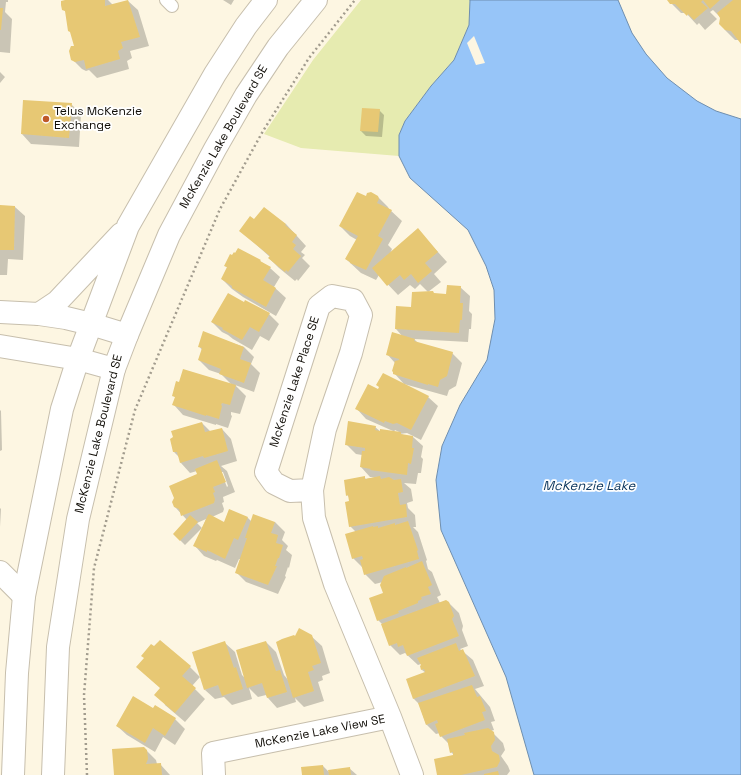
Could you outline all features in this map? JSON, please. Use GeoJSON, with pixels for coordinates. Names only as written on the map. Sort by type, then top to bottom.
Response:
{"type":"FeatureCollection","features":[{"type":"Feature","properties":{"kind":"main road"},"geometry":{"type":"LineString","coordinates":[[9,772],[24,596],[62,409],[78,359],[128,226],[215,74],[246,26],[266,0]]}},
{"type":"Feature","properties":{"kind":"main road","name":"McKenzie Lake Boulevard SE"},"geometry":{"type":"LineString","coordinates":[[53,775],[58,647],[78,519],[114,369],[126,335],[169,235],[215,148],[246,95],[278,47],[316,0]]}},
{"type":"Feature","properties":{"kind":"main road"},"geometry":{"type":"LineString","coordinates":[[38,314],[56,302],[128,226]]}},
{"type":"Feature","properties":{"kind":"main road","name":"McKenzie Lake Place SE"},"geometry":{"type":"LineString","coordinates":[[312,490],[290,491],[274,483],[266,472],[319,306],[332,296],[353,300],[361,315],[351,353],[325,429],[312,490],[314,518],[335,584],[390,717]]}},
{"type":"Feature","properties":{"kind":"main road"},"geometry":{"type":"LineString","coordinates":[[0,312],[38,314],[91,324],[126,335]]}},
{"type":"Feature","properties":{"kind":"main road"},"geometry":{"type":"LineString","coordinates":[[0,346],[78,359],[114,369]]}},
{"type":"Feature","properties":{"kind":"main road"},"geometry":{"type":"LineString","coordinates":[[0,572],[24,596]]}},
{"type":"Feature","properties":{"kind":"main road","name":"McKenzie Lake View SE"},"geometry":{"type":"LineString","coordinates":[[214,775],[213,753],[390,717],[412,775]]}},
{"type":"Feature","properties":{"kind":"path"},"geometry":{"type":"LineString","coordinates":[[87,775],[84,695],[94,568],[135,410],[220,209],[263,131],[308,58],[355,0]]}},
{"type":"Feature","properties":{"kind":"green space"},"geometry":{"type":"Polygon","coordinates":[[[361,0],[470,0],[469,25],[454,60],[431,86],[405,121],[399,135],[399,156],[301,148],[264,134],[313,60],[361,0]]]}},
{"type":"Feature","properties":{"kind":"water","name":"McKenzie Lake"},"geometry":{"type":"Polygon","coordinates":[[[470,0],[618,0],[632,33],[646,54],[667,78],[697,101],[716,111],[741,119],[741,775],[534,775],[506,677],[441,530],[436,480],[442,446],[460,405],[487,360],[495,319],[494,290],[486,266],[468,230],[410,178],[399,156],[399,135],[405,121],[431,86],[454,60],[469,25],[470,0]]]}},
{"type":"Feature","properties":{"kind":"pier"},"geometry":{"type":"Polygon","coordinates":[[[474,36],[485,63],[476,65],[467,43],[474,36]]]}},
{"type":"Feature","properties":{"kind":"building"},"geometry":{"type":"Polygon","coordinates":[[[105,0],[105,6],[128,0],[140,37],[121,42],[123,48],[118,51],[120,59],[86,69],[84,60],[75,62],[71,60],[69,51],[71,46],[74,46],[70,32],[68,31],[65,11],[62,10],[61,5],[61,1],[105,0]]]}},
{"type":"Feature","properties":{"kind":"building"},"geometry":{"type":"Polygon","coordinates":[[[667,0],[703,0],[701,2],[708,8],[694,20],[688,14],[687,16],[675,4],[670,4],[667,0]]]}},
{"type":"Feature","properties":{"kind":"building"},"geometry":{"type":"Polygon","coordinates":[[[703,0],[720,0],[710,9],[703,0]]]}},
{"type":"Feature","properties":{"kind":"building"},"geometry":{"type":"Polygon","coordinates":[[[733,0],[741,0],[741,44],[731,31],[725,30],[719,24],[720,18],[717,13],[733,0]]]}},
{"type":"Feature","properties":{"kind":"building"},"geometry":{"type":"Polygon","coordinates":[[[0,8],[3,8],[1,30],[0,30],[0,8]]]}},
{"type":"Feature","properties":{"kind":"building","name":"Telus McKenzie Exchange"},"geometry":{"type":"Polygon","coordinates":[[[23,100],[72,103],[69,138],[21,134],[23,100]]]}},
{"type":"Feature","properties":{"kind":"building"},"geometry":{"type":"Polygon","coordinates":[[[362,108],[380,109],[378,132],[360,131],[362,108]]]}},
{"type":"Feature","properties":{"kind":"building"},"geometry":{"type":"Polygon","coordinates":[[[357,192],[366,196],[367,193],[371,192],[378,196],[379,199],[377,203],[392,210],[378,236],[383,239],[366,270],[350,263],[345,259],[358,236],[339,226],[357,192]]]}},
{"type":"Feature","properties":{"kind":"building"},"geometry":{"type":"Polygon","coordinates":[[[0,205],[15,206],[14,250],[0,250],[0,205]]]}},
{"type":"Feature","properties":{"kind":"building"},"geometry":{"type":"Polygon","coordinates":[[[264,207],[286,224],[285,225],[297,235],[292,242],[296,245],[293,249],[301,256],[288,272],[286,270],[285,272],[268,258],[270,256],[239,231],[250,216],[254,219],[264,207]]]}},
{"type":"Feature","properties":{"kind":"building"},"geometry":{"type":"Polygon","coordinates":[[[418,228],[438,252],[425,263],[432,271],[418,283],[411,274],[404,280],[400,275],[387,286],[372,268],[418,228]]]}},
{"type":"Feature","properties":{"kind":"building"},"geometry":{"type":"Polygon","coordinates":[[[238,248],[271,267],[263,280],[276,288],[266,307],[232,288],[232,286],[221,279],[227,267],[224,266],[230,254],[232,255],[234,252],[235,253],[238,248]]]}},
{"type":"Feature","properties":{"kind":"building"},"geometry":{"type":"Polygon","coordinates":[[[447,285],[461,286],[460,303],[463,303],[462,320],[460,320],[459,333],[395,329],[396,306],[411,307],[412,292],[433,291],[434,293],[446,294],[447,285]]]}},
{"type":"Feature","properties":{"kind":"building"},"geometry":{"type":"Polygon","coordinates":[[[228,293],[244,302],[245,300],[270,313],[259,332],[250,327],[242,340],[211,322],[228,293]]]}},
{"type":"Feature","properties":{"kind":"building"},"geometry":{"type":"Polygon","coordinates":[[[203,331],[244,347],[240,359],[251,363],[244,383],[219,374],[221,369],[198,360],[202,348],[198,347],[203,331]]]}},
{"type":"Feature","properties":{"kind":"building"},"geometry":{"type":"Polygon","coordinates":[[[392,332],[415,339],[414,341],[453,352],[447,376],[440,380],[438,387],[393,374],[392,371],[395,361],[399,359],[386,355],[392,332]]]}},
{"type":"Feature","properties":{"kind":"building"},"geometry":{"type":"Polygon","coordinates":[[[183,369],[236,385],[230,405],[222,403],[221,405],[219,419],[172,405],[175,397],[172,396],[176,381],[179,382],[183,369]]]}},
{"type":"Feature","properties":{"kind":"building"},"geometry":{"type":"Polygon","coordinates":[[[383,373],[429,396],[411,430],[397,423],[393,424],[385,421],[384,423],[355,409],[368,384],[378,389],[379,387],[376,385],[383,373]]]}},
{"type":"Feature","properties":{"kind":"building"},"geometry":{"type":"Polygon","coordinates":[[[348,421],[376,426],[375,430],[380,431],[380,429],[401,432],[401,434],[413,436],[412,448],[414,448],[411,464],[408,463],[407,475],[370,470],[371,469],[360,467],[362,451],[365,451],[365,448],[345,445],[348,421]]]}},
{"type":"Feature","properties":{"kind":"building"},"geometry":{"type":"Polygon","coordinates":[[[202,422],[205,432],[222,428],[228,451],[204,458],[203,456],[180,463],[177,452],[173,452],[170,439],[173,437],[171,431],[202,422]]]}},
{"type":"Feature","properties":{"kind":"building"},"geometry":{"type":"Polygon","coordinates":[[[217,460],[226,482],[213,487],[215,492],[213,493],[215,499],[214,503],[181,516],[179,509],[174,507],[172,502],[174,498],[169,486],[197,474],[195,469],[217,460]]]}},
{"type":"Feature","properties":{"kind":"building"},"geometry":{"type":"Polygon","coordinates":[[[365,476],[365,479],[380,476],[381,479],[389,477],[394,480],[401,479],[403,492],[398,493],[400,505],[406,504],[407,517],[349,527],[345,502],[349,501],[348,495],[346,496],[344,480],[365,476]]]}},
{"type":"Feature","properties":{"kind":"building"},"geometry":{"type":"Polygon","coordinates":[[[229,509],[248,517],[238,540],[234,538],[225,559],[207,550],[207,552],[193,546],[208,515],[209,514],[224,522],[229,509]]]}},
{"type":"Feature","properties":{"kind":"building"},"geometry":{"type":"Polygon","coordinates":[[[253,514],[275,522],[271,533],[278,535],[276,543],[283,545],[275,566],[277,566],[268,585],[235,573],[247,538],[245,538],[253,514]]]}},
{"type":"Feature","properties":{"kind":"building"},"geometry":{"type":"Polygon","coordinates":[[[190,515],[198,522],[180,541],[173,534],[190,515]]]}},
{"type":"Feature","properties":{"kind":"building"},"geometry":{"type":"Polygon","coordinates":[[[408,521],[418,550],[419,559],[364,575],[360,560],[363,559],[362,556],[352,559],[345,534],[373,526],[378,526],[378,528],[408,521]]]}},
{"type":"Feature","properties":{"kind":"building"},"geometry":{"type":"Polygon","coordinates":[[[422,561],[432,585],[428,587],[431,594],[421,597],[422,599],[418,601],[418,603],[398,611],[399,613],[377,621],[369,598],[383,593],[380,585],[384,576],[422,561]]]}},
{"type":"Feature","properties":{"kind":"building"},"geometry":{"type":"Polygon","coordinates":[[[446,600],[449,602],[454,616],[452,619],[459,636],[407,656],[403,645],[398,647],[397,643],[389,646],[381,624],[446,600]]]}},
{"type":"Feature","properties":{"kind":"building"},"geometry":{"type":"Polygon","coordinates":[[[299,628],[312,635],[321,663],[312,666],[314,670],[308,672],[314,691],[293,698],[276,642],[294,635],[295,636],[299,628]]]}},
{"type":"Feature","properties":{"kind":"building"},"geometry":{"type":"Polygon","coordinates":[[[160,640],[191,666],[182,676],[196,688],[175,713],[154,695],[160,688],[136,667],[144,658],[141,656],[151,644],[154,646],[160,640]]]}},
{"type":"Feature","properties":{"kind":"building"},"geometry":{"type":"Polygon","coordinates":[[[225,641],[243,689],[222,696],[218,685],[204,690],[192,652],[225,641]]]}},
{"type":"Feature","properties":{"kind":"building"},"geometry":{"type":"Polygon","coordinates":[[[266,641],[276,671],[280,670],[287,692],[267,698],[262,683],[247,688],[236,650],[266,641]]]}},
{"type":"Feature","properties":{"kind":"building"},"geometry":{"type":"Polygon","coordinates":[[[456,643],[459,651],[463,649],[475,676],[413,699],[406,679],[425,672],[424,669],[421,670],[421,665],[417,658],[456,643]]]}},
{"type":"Feature","properties":{"kind":"building"},"geometry":{"type":"Polygon","coordinates":[[[472,685],[477,697],[480,696],[486,711],[482,712],[485,720],[440,737],[435,724],[438,723],[437,720],[426,725],[418,703],[472,685]]]}},
{"type":"Feature","properties":{"kind":"building"},"geometry":{"type":"Polygon","coordinates":[[[133,696],[153,708],[155,705],[176,718],[165,736],[153,728],[145,743],[116,726],[133,696]]]}},
{"type":"Feature","properties":{"kind":"building"},"geometry":{"type":"Polygon","coordinates":[[[488,728],[494,732],[495,740],[491,746],[492,751],[499,755],[500,761],[497,767],[461,775],[437,775],[434,759],[453,755],[453,752],[450,753],[447,739],[465,735],[464,733],[488,728]]]}},
{"type":"Feature","properties":{"kind":"building"},"geometry":{"type":"Polygon","coordinates":[[[144,747],[147,750],[148,759],[146,764],[161,763],[162,775],[114,775],[112,749],[144,747]]]}},
{"type":"Feature","properties":{"kind":"building"},"geometry":{"type":"Polygon","coordinates":[[[323,765],[324,775],[302,775],[301,767],[323,765]]]}},
{"type":"Feature","properties":{"kind":"building"},"geometry":{"type":"Polygon","coordinates":[[[350,767],[351,775],[329,775],[328,770],[350,767]]]}},
{"type":"Feature","properties":{"kind":"building"},"geometry":{"type":"Polygon","coordinates":[[[498,771],[499,775],[484,775],[484,774],[498,771]]]}},
{"type":"Feature","properties":{"kind":"place","name":"Telus McKenzie Exchange"},"geometry":{"type":"Point","coordinates":[46,119]}}]}
